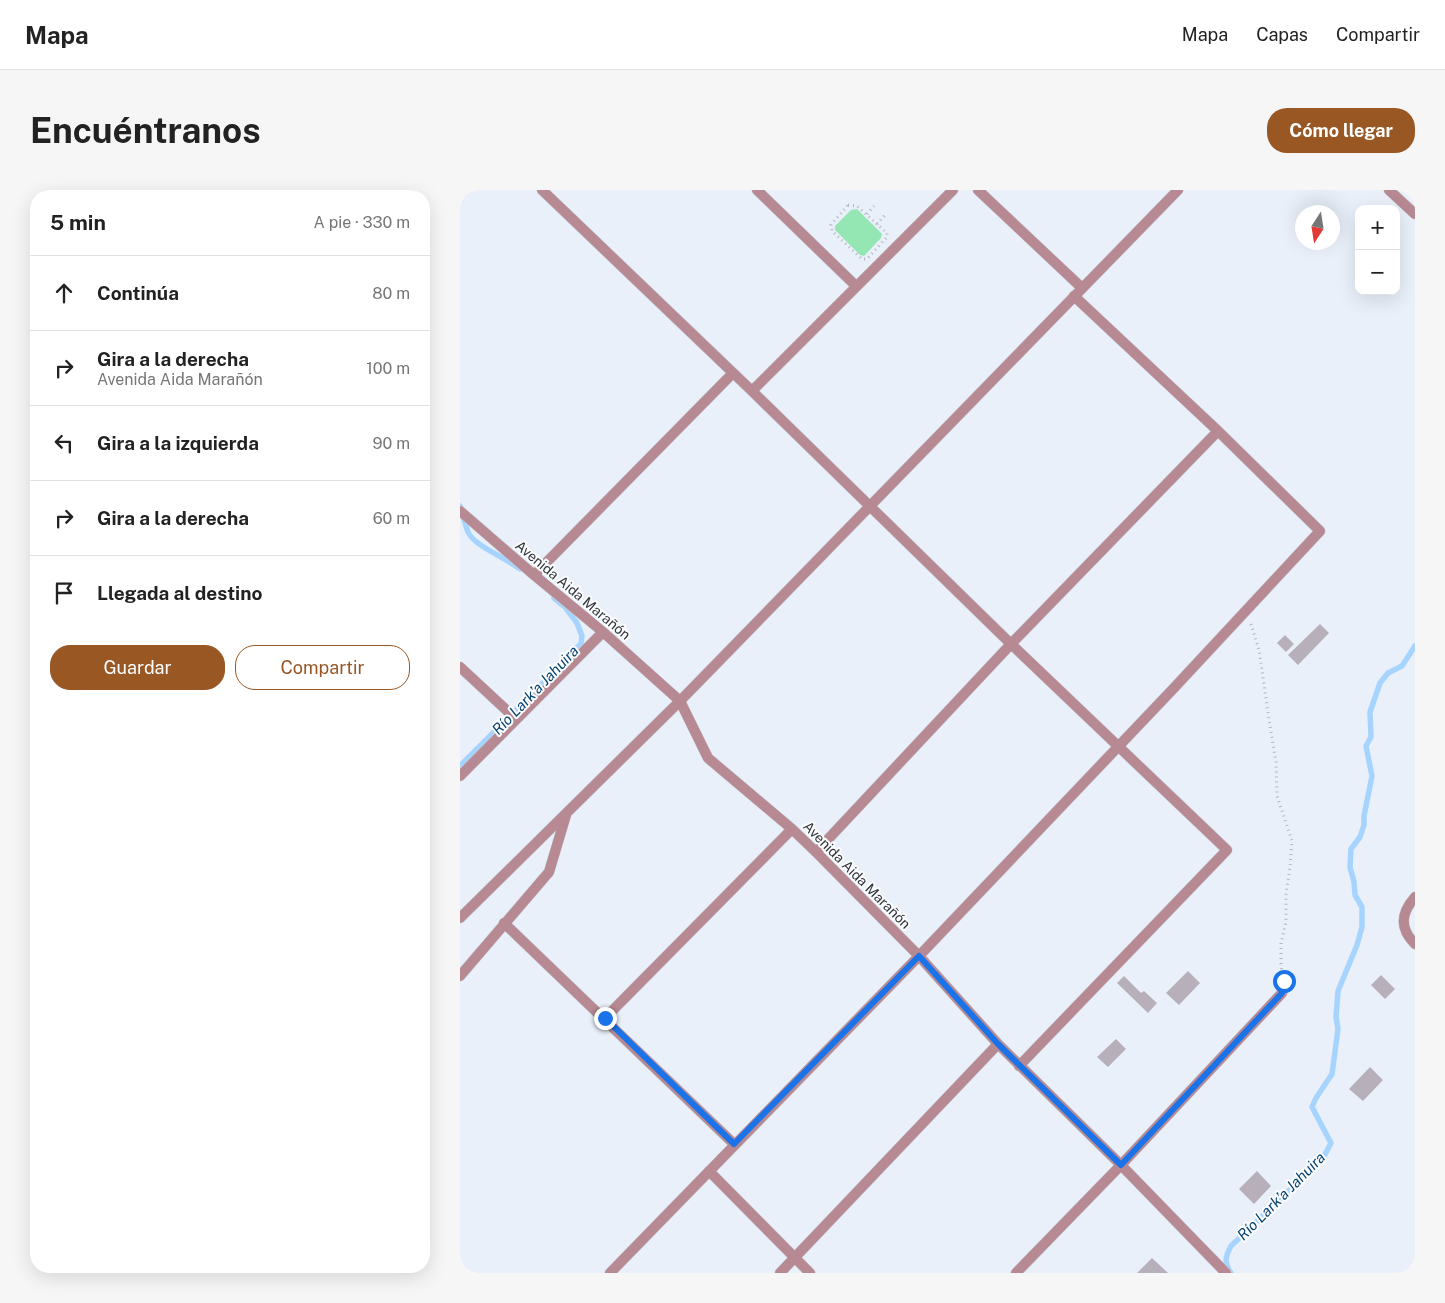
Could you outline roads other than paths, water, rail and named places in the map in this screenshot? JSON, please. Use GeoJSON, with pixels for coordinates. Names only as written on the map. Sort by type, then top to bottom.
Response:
{"type":"FeatureCollection","features":[{"type":"Feature","properties":{"kind":"street"},"geometry":{"type":"LineString","coordinates":[[542,190],[871,506],[1011,644],[1227,850],[1019,1066]]}},
{"type":"Feature","properties":{"kind":"street"},"geometry":{"type":"LineString","coordinates":[[757,190],[856,286]]}},
{"type":"Feature","properties":{"kind":"street"},"geometry":{"type":"LineString","coordinates":[[752,391],[953,190]]}},
{"type":"Feature","properties":{"kind":"street"},"geometry":{"type":"LineString","coordinates":[[978,190],[1082,288]]}},
{"type":"Feature","properties":{"kind":"street"},"geometry":{"type":"LineString","coordinates":[[460,918],[680,701],[1178,190]]}},
{"type":"Feature","properties":{"kind":"street"},"geometry":{"type":"LineString","coordinates":[[1389,190],[1415,214]]}},
{"type":"Feature","properties":{"kind":"street"},"geometry":{"type":"LineString","coordinates":[[610,1273],[919,956],[1320,531],[1218,431],[1074,296]]}},
{"type":"Feature","properties":{"kind":"street"},"geometry":{"type":"LineString","coordinates":[[534,575],[733,373]]}},
{"type":"Feature","properties":{"kind":"street"},"geometry":{"type":"LineString","coordinates":[[816,852],[1011,644],[1218,431]]}},
{"type":"Feature","properties":{"kind":"street","name":"Avenida Aida Marañón"},"geometry":{"type":"LineString","coordinates":[[460,511],[603,632],[680,701],[708,758],[792,829],[816,852],[919,956],[1019,1066],[1121,1165],[1226,1273]]}},
{"type":"Feature","properties":{"kind":"street"},"geometry":{"type":"LineString","coordinates":[[460,776],[603,632]]}},
{"type":"Feature","properties":{"kind":"street"},"geometry":{"type":"LineString","coordinates":[[460,667],[516,719]]}},
{"type":"Feature","properties":{"kind":"street"},"geometry":{"type":"LineString","coordinates":[[460,976],[549,872],[566,814]]}},
{"type":"Feature","properties":{"kind":"street"},"geometry":{"type":"LineString","coordinates":[[605,1018],[792,829]]}},
{"type":"Feature","properties":{"kind":"street"},"geometry":{"type":"LineString","coordinates":[[1415,897],[1405,913],[1403,924],[1408,937],[1415,944]]}},
{"type":"Feature","properties":{"kind":"street"},"geometry":{"type":"LineString","coordinates":[[504,923],[734,1144]]}},
{"type":"Feature","properties":{"kind":"street"},"geometry":{"type":"LineString","coordinates":[[1016,1273],[1121,1165],[1282,993]]}},
{"type":"Feature","properties":{"kind":"street"},"geometry":{"type":"LineString","coordinates":[[780,1273],[998,1044]]}},
{"type":"Feature","properties":{"kind":"street"},"geometry":{"type":"LineString","coordinates":[[708,1171],[810,1273]]}},
{"type":"Feature","properties":{"kind":"waterway","name":"Río Lark’a Jahuira"},"geometry":{"type":"LineString","coordinates":[[460,506],[471,537],[520,569]]}},
{"type":"Feature","properties":{"kind":"waterway","name":"Río Lark’a Jahuira"},"geometry":{"type":"LineString","coordinates":[[460,766],[581,644],[582,636],[577,623],[565,607],[554,598]]}},
{"type":"Feature","properties":{"kind":"waterway","name":"Río Lark’a Jahuira"},"geometry":{"type":"LineString","coordinates":[[1231,1273],[1226,1260],[1231,1246],[1323,1158],[1331,1143],[1312,1107],[1332,1074],[1338,1029],[1336,1017],[1338,991],[1357,945],[1362,927],[1362,907],[1355,895],[1350,867],[1351,849],[1360,837],[1364,825],[1372,776],[1366,746],[1371,737],[1370,712],[1380,683],[1388,673],[1402,666],[1415,646]]}}]}
